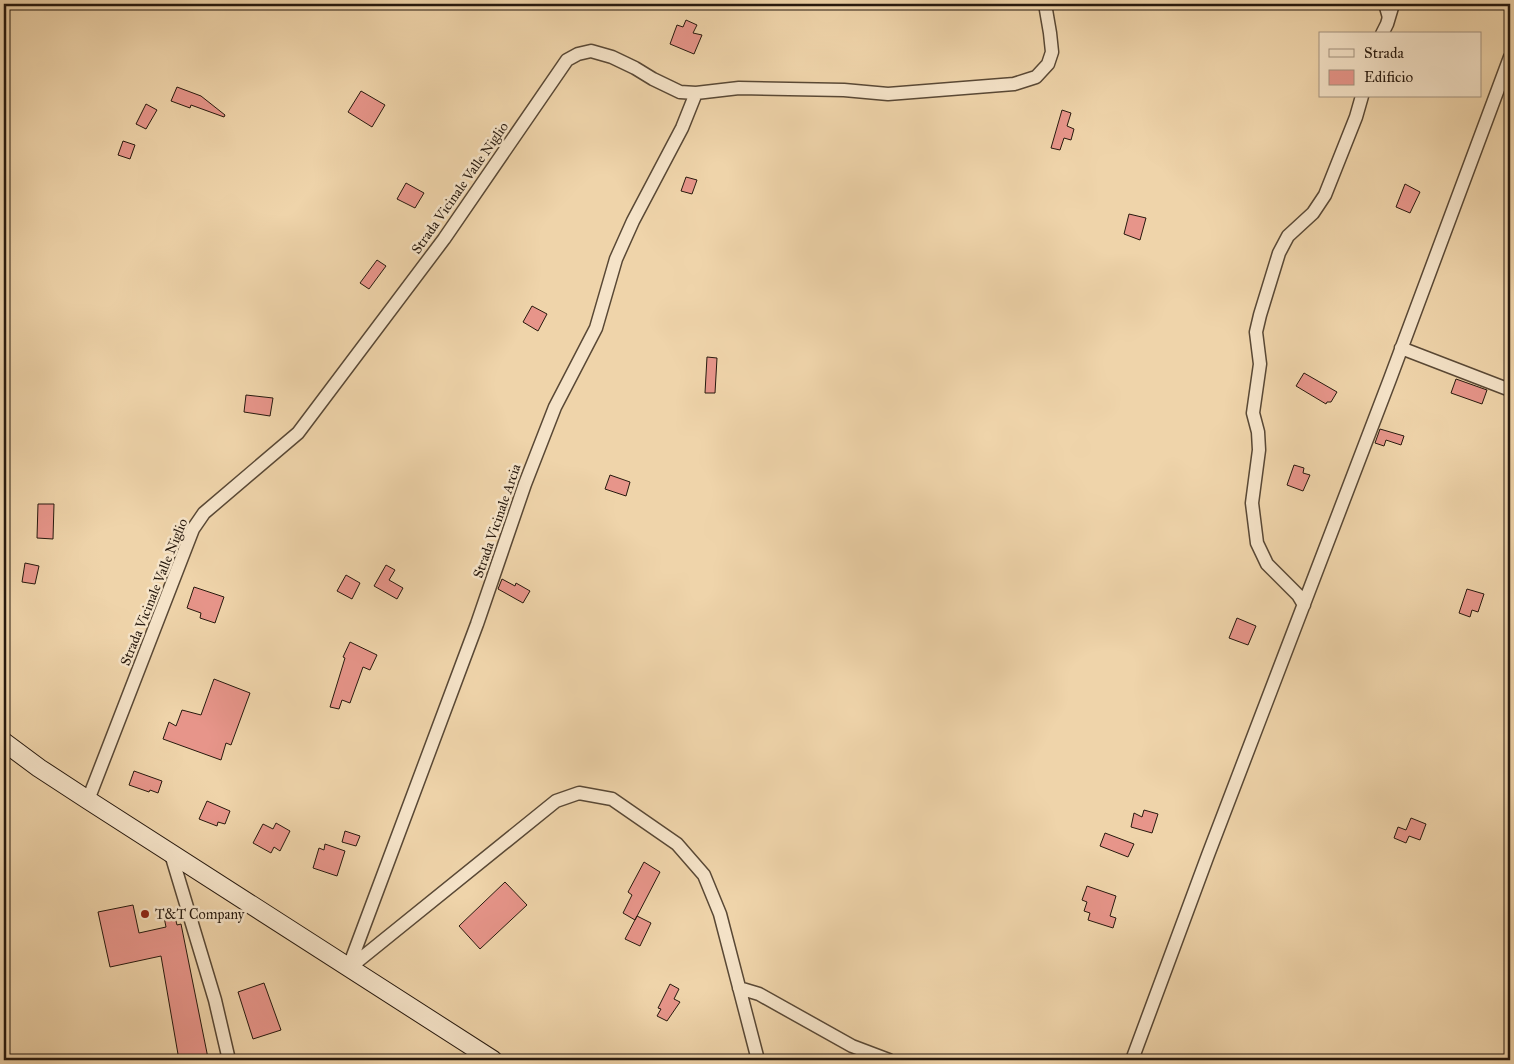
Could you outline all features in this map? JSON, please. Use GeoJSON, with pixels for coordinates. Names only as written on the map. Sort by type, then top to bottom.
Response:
{"type":"FeatureCollection","features":[{"type":"Feature","properties":{"kind":"main road"},"geometry":{"type":"LineString","coordinates":[[4,742],[39,768],[171,854],[493,1060]]}},
{"type":"Feature","properties":{"kind":"street","name":"Strada Vicinale Valle Niglio"},"geometry":{"type":"LineString","coordinates":[[88,800],[193,529],[204,513],[298,433],[444,239],[567,60],[578,54],[591,51],[635,68],[652,79],[680,92],[696,93],[739,88],[844,90],[888,94],[1014,84],[1036,77],[1048,64],[1052,52],[1045,4]]}},
{"type":"Feature","properties":{"kind":"street"},"geometry":{"type":"LineString","coordinates":[[1384,29],[1392,4]]}},
{"type":"Feature","properties":{"kind":"street"},"geometry":{"type":"LineString","coordinates":[[1132,1060],[1510,57]]}},
{"type":"Feature","properties":{"kind":"street","name":"Strada Vicinale Arcia"},"geometry":{"type":"LineString","coordinates":[[348,969],[477,624],[525,484],[555,407],[596,328],[616,260],[633,221],[682,128],[696,93]]}},
{"type":"Feature","properties":{"kind":"street"},"geometry":{"type":"LineString","coordinates":[[1304,604],[1298,595],[1267,564],[1258,543],[1252,503],[1259,450],[1258,432],[1253,413],[1260,364],[1256,332],[1279,253],[1288,236],[1312,213],[1326,195],[1361,98]]}},
{"type":"Feature","properties":{"kind":"street"},"geometry":{"type":"LineString","coordinates":[[1401,348],[1510,390]]}},
{"type":"Feature","properties":{"kind":"street"},"geometry":{"type":"LineString","coordinates":[[348,969],[556,800],[579,793],[612,799],[677,844],[704,875],[720,914],[758,1060]]}},
{"type":"Feature","properties":{"kind":"street"},"geometry":{"type":"LineString","coordinates":[[171,854],[215,1000],[230,1060]]}},
{"type":"Feature","properties":{"kind":"street"},"geometry":{"type":"LineString","coordinates":[[739,988],[759,994],[852,1046],[889,1060]]}},
{"type":"Feature","properties":{"kind":"lane"},"geometry":{"type":"LineString","coordinates":[[1382,4],[1384,29]]}},
{"type":"Feature","properties":{"kind":"building"},"geometry":{"type":"Polygon","coordinates":[[[686,20],[697,25],[693,33],[702,35],[694,54],[670,44],[677,25],[683,27],[686,20]]]}},
{"type":"Feature","properties":{"kind":"building"},"geometry":{"type":"Polygon","coordinates":[[[177,87],[201,96],[225,115],[224,117],[191,105],[190,108],[171,101],[177,87]]]}},
{"type":"Feature","properties":{"kind":"building"},"geometry":{"type":"Polygon","coordinates":[[[361,91],[385,105],[372,127],[348,112],[361,91]]]}},
{"type":"Feature","properties":{"kind":"building"},"geometry":{"type":"Polygon","coordinates":[[[146,104],[157,110],[146,129],[136,124],[146,104]]]}},
{"type":"Feature","properties":{"kind":"building"},"geometry":{"type":"Polygon","coordinates":[[[1062,110],[1071,113],[1067,126],[1074,129],[1071,140],[1064,138],[1060,150],[1051,148],[1062,110]]]}},
{"type":"Feature","properties":{"kind":"building"},"geometry":{"type":"Polygon","coordinates":[[[123,141],[135,145],[130,159],[118,155],[123,141]]]}},
{"type":"Feature","properties":{"kind":"building"},"geometry":{"type":"Polygon","coordinates":[[[686,177],[697,180],[692,194],[681,191],[686,177]]]}},
{"type":"Feature","properties":{"kind":"building"},"geometry":{"type":"Polygon","coordinates":[[[406,183],[424,193],[415,208],[397,199],[406,183]]]}},
{"type":"Feature","properties":{"kind":"building"},"geometry":{"type":"Polygon","coordinates":[[[1405,184],[1420,192],[1410,213],[1396,207],[1405,184]]]}},
{"type":"Feature","properties":{"kind":"building"},"geometry":{"type":"Polygon","coordinates":[[[1129,214],[1146,218],[1140,240],[1124,234],[1129,214]]]}},
{"type":"Feature","properties":{"kind":"building"},"geometry":{"type":"Polygon","coordinates":[[[377,260],[386,266],[369,289],[360,283],[377,260]]]}},
{"type":"Feature","properties":{"kind":"building"},"geometry":{"type":"Polygon","coordinates":[[[532,306],[547,314],[538,331],[523,322],[532,306]]]}},
{"type":"Feature","properties":{"kind":"building"},"geometry":{"type":"Polygon","coordinates":[[[707,357],[717,358],[715,393],[705,393],[707,357]]]}},
{"type":"Feature","properties":{"kind":"building"},"geometry":{"type":"Polygon","coordinates":[[[1304,373],[1337,392],[1331,402],[1326,404],[1296,386],[1304,373]]]}},
{"type":"Feature","properties":{"kind":"building"},"geometry":{"type":"Polygon","coordinates":[[[1456,379],[1487,390],[1482,404],[1451,393],[1456,379]]]}},
{"type":"Feature","properties":{"kind":"building"},"geometry":{"type":"Polygon","coordinates":[[[246,395],[273,398],[270,416],[244,412],[246,395]]]}},
{"type":"Feature","properties":{"kind":"building"},"geometry":{"type":"Polygon","coordinates":[[[1380,429],[1404,436],[1401,445],[1386,440],[1384,446],[1375,443],[1380,429]]]}},
{"type":"Feature","properties":{"kind":"building"},"geometry":{"type":"Polygon","coordinates":[[[1294,465],[1304,468],[1303,473],[1310,475],[1303,491],[1287,485],[1294,465]]]}},
{"type":"Feature","properties":{"kind":"building"},"geometry":{"type":"Polygon","coordinates":[[[610,475],[630,482],[626,496],[605,489],[610,475]]]}},
{"type":"Feature","properties":{"kind":"building"},"geometry":{"type":"Polygon","coordinates":[[[38,504],[54,504],[53,539],[37,538],[38,504]]]}},
{"type":"Feature","properties":{"kind":"building"},"geometry":{"type":"Polygon","coordinates":[[[25,563],[39,566],[35,584],[22,582],[25,563]]]}},
{"type":"Feature","properties":{"kind":"building"},"geometry":{"type":"Polygon","coordinates":[[[386,565],[395,570],[389,580],[403,588],[397,599],[374,586],[386,565]]]}},
{"type":"Feature","properties":{"kind":"building"},"geometry":{"type":"Polygon","coordinates":[[[346,575],[360,583],[352,599],[337,591],[346,575]]]}},
{"type":"Feature","properties":{"kind":"building"},"geometry":{"type":"Polygon","coordinates":[[[502,579],[515,586],[516,583],[530,591],[523,603],[498,589],[502,579]]]}},
{"type":"Feature","properties":{"kind":"building"},"geometry":{"type":"Polygon","coordinates":[[[194,587],[224,597],[215,623],[200,618],[201,613],[187,608],[194,587]]]}},
{"type":"Feature","properties":{"kind":"building"},"geometry":{"type":"Polygon","coordinates":[[[1467,589],[1484,594],[1478,612],[1472,610],[1470,617],[1459,613],[1467,589]]]}},
{"type":"Feature","properties":{"kind":"building"},"geometry":{"type":"Polygon","coordinates":[[[1237,618],[1256,626],[1248,645],[1229,638],[1237,618]]]}},
{"type":"Feature","properties":{"kind":"building"},"geometry":{"type":"Polygon","coordinates":[[[350,642],[377,655],[370,670],[363,667],[350,703],[342,700],[339,709],[330,707],[345,658],[343,657],[350,642]]]}},
{"type":"Feature","properties":{"kind":"building"},"geometry":{"type":"Polygon","coordinates":[[[214,679],[250,693],[231,745],[226,743],[221,760],[163,739],[169,722],[176,726],[182,710],[201,715],[214,679]]]}},
{"type":"Feature","properties":{"kind":"building"},"geometry":{"type":"Polygon","coordinates":[[[134,771],[162,781],[158,793],[129,785],[134,771]]]}},
{"type":"Feature","properties":{"kind":"building"},"geometry":{"type":"Polygon","coordinates":[[[207,801],[230,811],[225,824],[218,822],[217,826],[199,819],[207,801]]]}},
{"type":"Feature","properties":{"kind":"building"},"geometry":{"type":"Polygon","coordinates":[[[1144,810],[1158,814],[1152,833],[1131,827],[1134,813],[1142,817],[1144,810]]]}},
{"type":"Feature","properties":{"kind":"building"},"geometry":{"type":"Polygon","coordinates":[[[1411,818],[1426,824],[1420,840],[1409,836],[1406,843],[1394,838],[1398,827],[1406,830],[1411,818]]]}},
{"type":"Feature","properties":{"kind":"building"},"geometry":{"type":"Polygon","coordinates":[[[276,823],[290,831],[280,851],[274,847],[271,853],[253,843],[263,824],[273,829],[276,823]]]}},
{"type":"Feature","properties":{"kind":"building"},"geometry":{"type":"Polygon","coordinates":[[[345,831],[360,836],[356,846],[342,842],[345,831]]]}},
{"type":"Feature","properties":{"kind":"building"},"geometry":{"type":"Polygon","coordinates":[[[1105,833],[1134,844],[1128,857],[1100,846],[1105,833]]]}},
{"type":"Feature","properties":{"kind":"building"},"geometry":{"type":"Polygon","coordinates":[[[325,844],[345,851],[337,876],[313,868],[319,848],[324,850],[325,844]]]}},
{"type":"Feature","properties":{"kind":"building"},"geometry":{"type":"Polygon","coordinates":[[[644,862],[660,872],[635,920],[623,913],[632,895],[628,892],[644,862]]]}},
{"type":"Feature","properties":{"kind":"building"},"geometry":{"type":"Polygon","coordinates":[[[505,882],[527,905],[480,949],[459,926],[505,882]]]}},
{"type":"Feature","properties":{"kind":"building"},"geometry":{"type":"Polygon","coordinates":[[[1087,886],[1116,896],[1110,916],[1116,918],[1113,928],[1088,920],[1090,913],[1084,911],[1087,902],[1082,900],[1087,886]]]}},
{"type":"Feature","properties":{"kind":"building"},"geometry":{"type":"Polygon","coordinates":[[[133,905],[139,933],[166,927],[163,912],[173,909],[177,925],[181,924],[208,1058],[179,1060],[161,956],[110,967],[98,912],[133,905]]]}},
{"type":"Feature","properties":{"kind":"building"},"geometry":{"type":"Polygon","coordinates":[[[637,916],[651,923],[640,946],[625,939],[637,916]]]}},
{"type":"Feature","properties":{"kind":"building"},"geometry":{"type":"Polygon","coordinates":[[[264,983],[281,1030],[253,1039],[238,992],[264,983]]]}},
{"type":"Feature","properties":{"kind":"building"},"geometry":{"type":"Polygon","coordinates":[[[670,984],[679,989],[674,999],[680,1002],[667,1021],[657,1016],[661,1009],[658,1008],[670,984]]]}},
{"type":"Feature","properties":{"kind":"place","name":"T&T Company"},"geometry":{"type":"Point","coordinates":[145,914]}}]}
